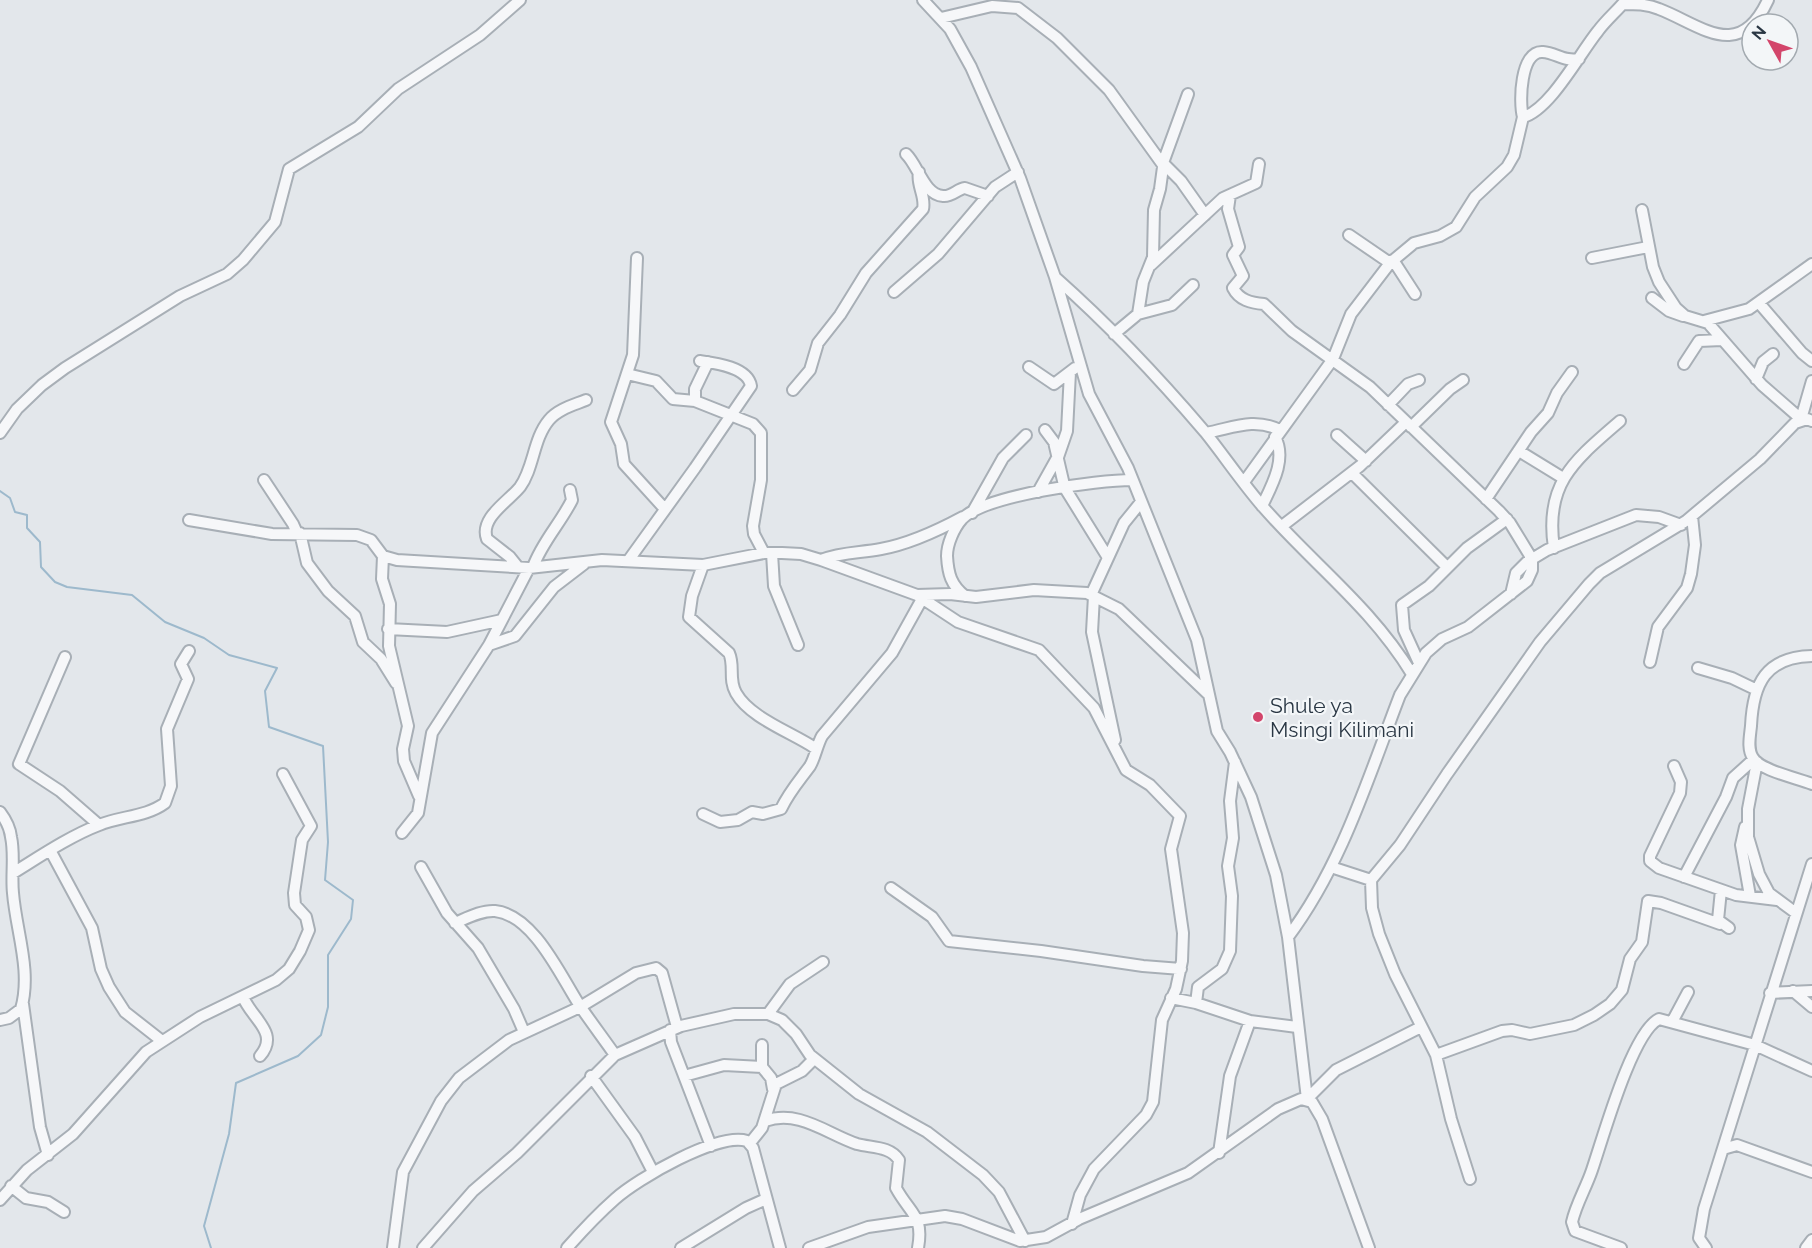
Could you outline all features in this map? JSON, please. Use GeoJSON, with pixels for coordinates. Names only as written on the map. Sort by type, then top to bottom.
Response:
{"type":"FeatureCollection","features":[{"type":"Feature","properties":{"kind":"street"},"geometry":{"type":"LineString","coordinates":[[0,433],[25,401],[65,368],[180,296],[227,274],[258,245],[275,222],[289,168],[358,127],[398,89],[480,35],[520,0]]}},
{"type":"Feature","properties":{"kind":"street"},"geometry":{"type":"LineString","coordinates":[[923,0],[941,18],[971,67],[1018,172],[1055,277],[1074,368],[1067,431],[1057,459],[1038,492]]}},
{"type":"Feature","properties":{"kind":"street"},"geometry":{"type":"LineString","coordinates":[[1522,117],[1536,111],[1579,59],[1599,29],[1624,2],[1660,9],[1714,35],[1742,30],[1757,20],[1768,0]]}},
{"type":"Feature","properties":{"kind":"street"},"geometry":{"type":"LineString","coordinates":[[941,18],[992,6],[1018,8],[1056,38],[1109,90],[1163,164],[1181,181],[1204,215]]}},
{"type":"Feature","properties":{"kind":"street"},"geometry":{"type":"LineString","coordinates":[[1244,482],[1277,433],[1333,359],[1352,314],[1391,261],[1414,243],[1440,236],[1456,227],[1475,197],[1507,167],[1514,155],[1522,117],[1521,93],[1524,73],[1532,55],[1536,52],[1545,52],[1564,59],[1579,59]]}},
{"type":"Feature","properties":{"kind":"street"},"geometry":{"type":"LineString","coordinates":[[1138,314],[1143,282],[1151,266],[1154,248],[1154,210],[1160,189],[1163,164],[1188,94]]}},
{"type":"Feature","properties":{"kind":"street"},"geometry":{"type":"LineString","coordinates":[[906,154],[927,187],[940,196],[950,195],[965,188],[988,196]]}},
{"type":"Feature","properties":{"kind":"street"},"geometry":{"type":"LineString","coordinates":[[1151,266],[1204,215],[1230,195],[1256,183],[1259,164]]}},
{"type":"Feature","properties":{"kind":"street"},"geometry":{"type":"LineString","coordinates":[[793,390],[810,370],[818,343],[840,315],[866,273],[923,209],[925,202],[918,182],[919,172]]}},
{"type":"Feature","properties":{"kind":"street"},"geometry":{"type":"LineString","coordinates":[[894,292],[938,254],[988,196],[1018,172]]}},
{"type":"Feature","properties":{"kind":"street"},"geometry":{"type":"LineString","coordinates":[[1230,195],[1228,209],[1239,247],[1233,255],[1243,276],[1233,291],[1252,304],[1268,307],[1292,332],[1370,387],[1507,519],[1532,559],[1530,577],[1468,627],[1442,639],[1419,663],[1400,695],[1379,756],[1331,867],[1288,937]]}},
{"type":"Feature","properties":{"kind":"street"},"geometry":{"type":"LineString","coordinates":[[1642,210],[1648,247],[1659,282],[1685,316]]}},
{"type":"Feature","properties":{"kind":"street"},"geometry":{"type":"LineString","coordinates":[[1349,235],[1391,261],[1415,294]]}},
{"type":"Feature","properties":{"kind":"street"},"geometry":{"type":"LineString","coordinates":[[1592,258],[1608,253],[1620,254],[1648,247]]}},
{"type":"Feature","properties":{"kind":"street"},"geometry":{"type":"LineString","coordinates":[[637,258],[634,344],[611,422],[621,444],[624,464],[664,508]]}},
{"type":"Feature","properties":{"kind":"street"},"geometry":{"type":"LineString","coordinates":[[1653,298],[1669,311],[1704,321],[1739,313],[1759,303],[1812,264]]}},
{"type":"Feature","properties":{"kind":"street"},"geometry":{"type":"LineString","coordinates":[[1055,277],[1114,334],[1206,433],[1263,506],[1356,599],[1395,646],[1412,674]]}},
{"type":"Feature","properties":{"kind":"street"},"geometry":{"type":"LineString","coordinates":[[1114,334],[1138,314],[1172,305],[1193,285]]}},
{"type":"Feature","properties":{"kind":"street"},"geometry":{"type":"LineString","coordinates":[[1759,303],[1802,353],[1812,361]]}},
{"type":"Feature","properties":{"kind":"street"},"geometry":{"type":"LineString","coordinates":[[1704,321],[1756,379],[1808,419]]}},
{"type":"Feature","properties":{"kind":"street"},"geometry":{"type":"LineString","coordinates":[[1684,364],[1699,341],[1722,340]]}},
{"type":"Feature","properties":{"kind":"street"},"geometry":{"type":"LineString","coordinates":[[1756,379],[1763,362],[1773,354]]}},
{"type":"Feature","properties":{"kind":"street"},"geometry":{"type":"LineString","coordinates":[[628,561],[749,390],[750,381],[733,369],[704,362],[695,389],[695,401]]}},
{"type":"Feature","properties":{"kind":"street"},"geometry":{"type":"LineString","coordinates":[[1029,366],[1053,384],[1074,368]]}},
{"type":"Feature","properties":{"kind":"street"},"geometry":{"type":"LineString","coordinates":[[1074,368],[1132,480],[1197,640],[1217,731],[1235,762],[1272,858],[1288,937],[1307,1099],[1314,1105],[1322,1119],[1370,1248]]}},
{"type":"Feature","properties":{"kind":"street"},"geometry":{"type":"LineString","coordinates":[[1486,499],[1548,413],[1561,387],[1572,372]]}},
{"type":"Feature","properties":{"kind":"street"},"geometry":{"type":"LineString","coordinates":[[627,374],[656,381],[673,399],[695,401],[753,424],[761,434],[761,480],[753,526],[754,534],[768,553],[774,586],[798,645]]}},
{"type":"Feature","properties":{"kind":"street"},"geometry":{"type":"LineString","coordinates":[[1388,405],[1408,384],[1419,380]]}},
{"type":"Feature","properties":{"kind":"street"},"geometry":{"type":"LineString","coordinates":[[1282,526],[1352,473],[1450,389],[1464,380]]}},
{"type":"Feature","properties":{"kind":"street"},"geometry":{"type":"LineString","coordinates":[[1808,419],[1812,381]]}},
{"type":"Feature","properties":{"kind":"street"},"geometry":{"type":"LineString","coordinates":[[526,568],[486,539],[487,527],[491,517],[526,478],[530,462],[549,420],[555,414],[585,399]]}},
{"type":"Feature","properties":{"kind":"street"},"geometry":{"type":"LineString","coordinates":[[1470,1179],[1451,1119],[1436,1055],[1379,934],[1372,908],[1371,880],[1405,838],[1540,642],[1589,584],[1605,569],[1681,525],[1760,459],[1787,429],[1808,419]]}},
{"type":"Feature","properties":{"kind":"street"},"geometry":{"type":"LineString","coordinates":[[1554,548],[1553,506],[1558,484],[1586,451],[1620,421]]}},
{"type":"Feature","properties":{"kind":"street"},"geometry":{"type":"LineString","coordinates":[[1206,433],[1248,422],[1260,422],[1277,433],[1281,448],[1280,459],[1263,506]]}},
{"type":"Feature","properties":{"kind":"street"},"geometry":{"type":"LineString","coordinates":[[1045,430],[1054,442],[1064,485],[1107,556]]}},
{"type":"Feature","properties":{"kind":"street"},"geometry":{"type":"LineString","coordinates":[[965,597],[949,578],[950,539],[968,515],[1003,458],[1026,435]]}},
{"type":"Feature","properties":{"kind":"street"},"geometry":{"type":"LineString","coordinates":[[1337,435],[1366,461]]}},
{"type":"Feature","properties":{"kind":"street"},"geometry":{"type":"LineString","coordinates":[[1519,452],[1563,478]]}},
{"type":"Feature","properties":{"kind":"street"},"geometry":{"type":"LineString","coordinates":[[1352,473],[1447,567]]}},
{"type":"Feature","properties":{"kind":"street"},"geometry":{"type":"LineString","coordinates":[[264,480],[298,533],[307,563],[328,591],[355,616],[363,642],[381,659],[399,687]]}},
{"type":"Feature","properties":{"kind":"street"},"geometry":{"type":"LineString","coordinates":[[822,560],[844,553],[874,550],[905,543],[968,515],[1064,485],[1132,480]]}},
{"type":"Feature","properties":{"kind":"street"},"geometry":{"type":"LineString","coordinates":[[402,833],[418,813],[419,796],[428,766],[432,733],[489,645],[526,568],[556,527],[572,500],[570,490]]}},
{"type":"Feature","properties":{"kind":"street"},"geometry":{"type":"LineString","coordinates":[[1116,754],[1113,724],[1092,632],[1092,595],[1107,556],[1124,524],[1141,502]]}},
{"type":"Feature","properties":{"kind":"street"},"geometry":{"type":"LineString","coordinates":[[1532,559],[1636,515],[1659,517],[1681,525]]}},
{"type":"Feature","properties":{"kind":"street"},"geometry":{"type":"LineString","coordinates":[[1650,662],[1658,627],[1687,588],[1695,545],[1692,516]]}},
{"type":"Feature","properties":{"kind":"street"},"geometry":{"type":"LineString","coordinates":[[1419,663],[1404,630],[1402,605],[1429,586],[1467,548],[1507,519]]}},
{"type":"Feature","properties":{"kind":"street"},"geometry":{"type":"LineString","coordinates":[[189,520],[249,531],[362,536],[371,540],[384,556],[397,560],[526,568],[587,562],[628,561],[703,565],[768,553],[801,554],[920,597],[958,622],[1039,650],[1094,708],[1105,726],[1116,754],[1129,772],[1148,784],[1180,816],[1171,849],[1183,933],[1181,969],[1161,1026],[1154,1098],[1150,1110],[1094,1169],[1080,1195],[1072,1224]]}},
{"type":"Feature","properties":{"kind":"street"},"geometry":{"type":"LineString","coordinates":[[384,556],[382,579],[390,604],[389,646],[408,726],[403,748],[404,761],[419,796]]}},
{"type":"Feature","properties":{"kind":"street"},"geometry":{"type":"LineString","coordinates":[[489,645],[515,636],[554,587],[587,562]]}},
{"type":"Feature","properties":{"kind":"street"},"geometry":{"type":"LineString","coordinates":[[703,565],[692,596],[689,617],[729,653],[732,659],[731,681],[746,707],[815,748]]}},
{"type":"Feature","properties":{"kind":"street"},"geometry":{"type":"LineString","coordinates":[[920,597],[965,597],[1034,590],[1066,590],[1092,595],[1119,609],[1209,695]]}},
{"type":"Feature","properties":{"kind":"street"},"geometry":{"type":"LineString","coordinates":[[703,814],[720,822],[738,819],[752,812],[764,814],[778,811],[788,792],[795,787],[811,764],[815,748],[892,653],[920,597]]}},
{"type":"Feature","properties":{"kind":"street"},"geometry":{"type":"LineString","coordinates":[[388,629],[447,632],[502,620]]}},
{"type":"Feature","properties":{"kind":"street"},"geometry":{"type":"LineString","coordinates":[[13,873],[50,850],[99,825],[150,812],[169,798],[171,786],[167,729],[188,679],[182,664],[189,651]]}},
{"type":"Feature","properties":{"kind":"street"},"geometry":{"type":"LineString","coordinates":[[1796,913],[1769,893],[1759,874],[1748,837],[1747,825],[1755,760],[1749,745],[1753,706],[1763,676],[1785,659],[1812,656]]}},
{"type":"Feature","properties":{"kind":"street"},"geometry":{"type":"LineString","coordinates":[[65,657],[19,764],[60,791],[99,825]]}},
{"type":"Feature","properties":{"kind":"street"},"geometry":{"type":"LineString","coordinates":[[1698,668],[1732,678],[1757,690]]}},
{"type":"Feature","properties":{"kind":"street"},"geometry":{"type":"LineString","coordinates":[[1755,760],[1812,784]]}},
{"type":"Feature","properties":{"kind":"street"},"geometry":{"type":"LineString","coordinates":[[1684,877],[1733,778],[1742,767],[1755,760]]}},
{"type":"Feature","properties":{"kind":"street"},"geometry":{"type":"LineString","coordinates":[[1196,1003],[1198,987],[1222,969],[1230,951],[1232,896],[1228,866],[1233,838],[1230,801],[1235,762]]}},
{"type":"Feature","properties":{"kind":"street"},"geometry":{"type":"LineString","coordinates":[[1674,766],[1682,782],[1680,793],[1650,856],[1650,861],[1659,868],[1721,890],[1777,900]]}},
{"type":"Feature","properties":{"kind":"street"},"geometry":{"type":"LineString","coordinates":[[0,1200],[11,1186],[73,1134],[146,1052],[220,1006],[243,997],[284,974],[300,951],[309,930],[306,917],[295,904],[294,893],[302,840],[311,825],[283,774]]}},
{"type":"Feature","properties":{"kind":"street"},"geometry":{"type":"LineString","coordinates":[[0,812],[12,837],[14,901],[23,954],[23,1003],[40,1127],[48,1155]]}},
{"type":"Feature","properties":{"kind":"street"},"geometry":{"type":"LineString","coordinates":[[1747,825],[1743,831],[1741,845],[1750,896]]}},
{"type":"Feature","properties":{"kind":"street"},"geometry":{"type":"LineString","coordinates":[[50,850],[92,928],[100,969],[109,987],[125,1012],[162,1041]]}},
{"type":"Feature","properties":{"kind":"street"},"geometry":{"type":"LineString","coordinates":[[1703,1248],[1699,1238],[1700,1227],[1770,993],[1812,864]]}},
{"type":"Feature","properties":{"kind":"street"},"geometry":{"type":"LineString","coordinates":[[421,867],[455,923],[478,948],[514,1009],[524,1032]]}},
{"type":"Feature","properties":{"kind":"street"},"geometry":{"type":"LineString","coordinates":[[1331,867],[1371,880]]}},
{"type":"Feature","properties":{"kind":"street"},"geometry":{"type":"LineString","coordinates":[[891,888],[932,917],[949,941],[1181,969]]}},
{"type":"Feature","properties":{"kind":"street"},"geometry":{"type":"LineString","coordinates":[[1436,1055],[1472,1044],[1502,1031],[1512,1030],[1530,1034],[1574,1025],[1602,1010],[1622,990],[1627,979],[1630,959],[1645,933],[1645,908],[1648,902],[1661,903],[1725,926],[1718,918],[1721,890]]}},
{"type":"Feature","properties":{"kind":"street"},"geometry":{"type":"LineString","coordinates":[[455,923],[493,911],[514,920],[540,942],[580,1007],[615,1055]]}},
{"type":"Feature","properties":{"kind":"street"},"geometry":{"type":"LineString","coordinates":[[768,1014],[790,984],[823,962]]}},
{"type":"Feature","properties":{"kind":"street"},"geometry":{"type":"LineString","coordinates":[[393,1248],[403,1172],[441,1101],[470,1068],[498,1046],[580,1007],[636,973],[656,968],[660,970],[667,983],[673,1028],[671,1042],[711,1146]]}},
{"type":"Feature","properties":{"kind":"street"},"geometry":{"type":"LineString","coordinates":[[1793,991],[1812,1007]]}},
{"type":"Feature","properties":{"kind":"street"},"geometry":{"type":"LineString","coordinates":[[1770,993],[1812,991]]}},
{"type":"Feature","properties":{"kind":"street"},"geometry":{"type":"LineString","coordinates":[[1672,1022],[1688,992]]}},
{"type":"Feature","properties":{"kind":"street"},"geometry":{"type":"LineString","coordinates":[[243,997],[250,1012],[267,1029],[269,1042],[260,1056]]}},
{"type":"Feature","properties":{"kind":"street"},"geometry":{"type":"LineString","coordinates":[[1171,998],[1196,1003],[1250,1021],[1297,1027]]}},
{"type":"Feature","properties":{"kind":"street"},"geometry":{"type":"LineString","coordinates":[[0,1020],[16,1014],[23,1003]]}},
{"type":"Feature","properties":{"kind":"street"},"geometry":{"type":"LineString","coordinates":[[423,1248],[473,1191],[551,1120],[615,1055],[673,1028],[734,1014],[768,1014],[782,1020],[794,1031],[814,1059],[863,1097],[927,1132],[983,1175],[999,1192],[1025,1241]]}},
{"type":"Feature","properties":{"kind":"street"},"geometry":{"type":"LineString","coordinates":[[1621,1248],[1575,1231],[1573,1217],[1640,1039],[1651,1023],[1659,1019],[1755,1045],[1812,1071]]}},
{"type":"Feature","properties":{"kind":"street"},"geometry":{"type":"LineString","coordinates":[[1219,1153],[1230,1076],[1250,1021]]}},
{"type":"Feature","properties":{"kind":"street"},"geometry":{"type":"LineString","coordinates":[[809,1248],[868,1227],[918,1219],[953,1217],[1011,1239],[1045,1243],[1072,1224],[1188,1173],[1219,1153],[1278,1108],[1294,1101],[1307,1099],[1336,1070],[1421,1027]]}},
{"type":"Feature","properties":{"kind":"street"},"geometry":{"type":"LineString","coordinates":[[750,1143],[765,1121],[773,1089],[771,1078],[762,1067],[762,1045]]}},
{"type":"Feature","properties":{"kind":"street"},"geometry":{"type":"LineString","coordinates":[[773,1089],[782,1080],[802,1071],[814,1059]]}},
{"type":"Feature","properties":{"kind":"street"},"geometry":{"type":"LineString","coordinates":[[684,1076],[724,1065],[762,1067]]}},
{"type":"Feature","properties":{"kind":"street"},"geometry":{"type":"LineString","coordinates":[[591,1077],[635,1137],[653,1172]]}},
{"type":"Feature","properties":{"kind":"street"},"geometry":{"type":"LineString","coordinates":[[765,1121],[783,1117],[808,1122],[856,1143],[892,1152],[899,1160],[896,1188],[918,1219],[921,1235],[918,1248]]}},
{"type":"Feature","properties":{"kind":"street"},"geometry":{"type":"LineString","coordinates":[[574,1246],[615,1198],[653,1172],[711,1146],[738,1139],[750,1143]]}},
{"type":"Feature","properties":{"kind":"street"},"geometry":{"type":"LineString","coordinates":[[750,1143],[780,1248]]}},
{"type":"Feature","properties":{"kind":"street"},"geometry":{"type":"LineString","coordinates":[[1723,1149],[1737,1145],[1812,1172]]}},
{"type":"Feature","properties":{"kind":"street"},"geometry":{"type":"LineString","coordinates":[[11,1186],[30,1200],[48,1202],[64,1212]]}},
{"type":"Feature","properties":{"kind":"street"},"geometry":{"type":"LineString","coordinates":[[681,1248],[746,1208],[766,1199]]}},
{"type":"Feature","properties":{"kind":"street"},"geometry":{"type":"LineString","coordinates":[[1806,1248],[1812,1240]]}},
{"type":"Feature","properties":{"kind":"waterway"},"geometry":{"type":"LineString","coordinates":[[0,491],[10,498],[15,512],[27,515],[27,528],[40,542],[41,567],[55,582],[67,587],[132,595],[165,622],[204,638],[229,655],[277,668],[265,691],[269,727],[323,746],[328,842],[325,880],[353,900],[351,919],[328,955],[328,1007],[321,1035],[298,1056],[236,1083],[229,1134],[204,1226],[211,1248]]}},
{"type":"Feature","properties":{"kind":"place","name":"Shule ya Msingi Kilimani"},"geometry":{"type":"Point","coordinates":[1258,717]}}]}
